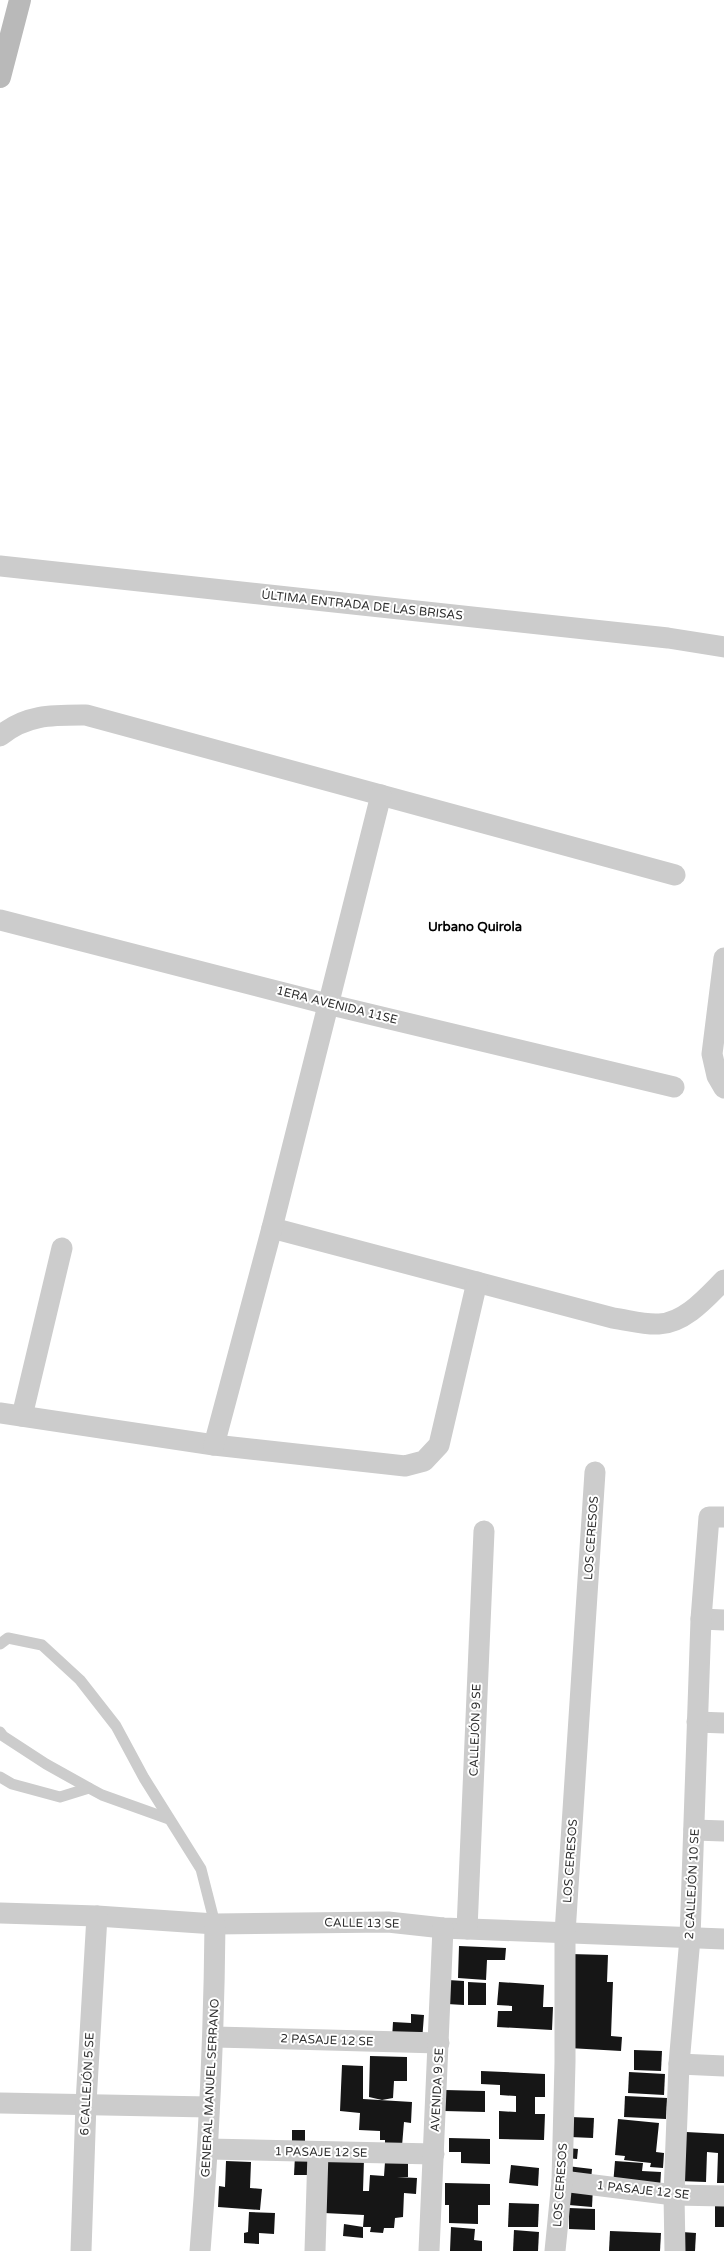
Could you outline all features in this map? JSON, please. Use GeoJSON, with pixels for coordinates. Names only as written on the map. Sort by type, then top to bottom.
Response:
{"type":"FeatureCollection","features":[{"type":"Feature","properties":{"kind":"main road"},"geometry":{"type":"LineString","coordinates":[[0,77],[20,0]]}},
{"type":"Feature","properties":{"kind":"street","name":"ÚLTIMA ENTRADA DE LAS BRISAS"},"geometry":{"type":"LineString","coordinates":[[0,566],[660,638],[724,647]]}},
{"type":"Feature","properties":{"kind":"street"},"geometry":{"type":"LineString","coordinates":[[0,736],[12,726],[49,714],[86,715],[675,875]]}},
{"type":"Feature","properties":{"kind":"street"},"geometry":{"type":"LineString","coordinates":[[214,1445],[260,1264],[272,1228],[381,795]]}},
{"type":"Feature","properties":{"kind":"street","name":"1ERA AVENIDA 11SE"},"geometry":{"type":"LineString","coordinates":[[0,920],[328,1004],[674,1087]]}},
{"type":"Feature","properties":{"kind":"street"},"geometry":{"type":"LineString","coordinates":[[724,958],[712,1054],[717,1076],[724,1088]]}},
{"type":"Feature","properties":{"kind":"street"},"geometry":{"type":"LineString","coordinates":[[272,1228],[613,1318],[659,1324],[680,1318],[700,1303],[724,1280]]}},
{"type":"Feature","properties":{"kind":"street"},"geometry":{"type":"LineString","coordinates":[[22,1416],[62,1248]]}},
{"type":"Feature","properties":{"kind":"street"},"geometry":{"type":"LineString","coordinates":[[0,1413],[214,1445],[405,1466],[424,1461],[439,1445],[477,1282]]}},
{"type":"Feature","properties":{"kind":"street","name":"LOS CERESOS"},"geometry":{"type":"LineString","coordinates":[[555,2251],[562,2181],[565,2062],[565,1933],[595,1472]]}},
{"type":"Feature","properties":{"kind":"street","name":"2 CALLEJÓN 10 SE"},"geometry":{"type":"LineString","coordinates":[[675,2251],[674,2195],[679,2064],[690,1938],[701,1619],[716,1517]]}},
{"type":"Feature","properties":{"kind":"street","name":"CALLEJÓN 9 SE"},"geometry":{"type":"LineString","coordinates":[[467,1929],[484,1531]]}},
{"type":"Feature","properties":{"kind":"street"},"geometry":{"type":"LineString","coordinates":[[701,1619],[724,1620]]}},
{"type":"Feature","properties":{"kind":"street"},"geometry":{"type":"LineString","coordinates":[[697,1722],[724,1723]]}},
{"type":"Feature","properties":{"kind":"street"},"geometry":{"type":"LineString","coordinates":[[694,1830],[724,1831]]}},
{"type":"Feature","properties":{"kind":"street","name":"CALLE 13 SE"},"geometry":{"type":"LineString","coordinates":[[0,1913],[97,1916],[215,1924],[388,1922],[443,1928],[724,1939]]}},
{"type":"Feature","properties":{"kind":"street","name":"6 CALLEJÓN 5 SE"},"geometry":{"type":"LineString","coordinates":[[81,2251],[86,2103],[97,1916]]}},
{"type":"Feature","properties":{"kind":"street","name":"GENERAL MANUEL SERRANO"},"geometry":{"type":"LineString","coordinates":[[200,2251],[208,2149],[208,2107],[214,2037],[215,1924]]}},
{"type":"Feature","properties":{"kind":"street","name":"AVENIDA 9 SE"},"geometry":{"type":"LineString","coordinates":[[429,2251],[443,1928]]}},
{"type":"Feature","properties":{"kind":"street","name":"2 PASAJE 12 SE"},"geometry":{"type":"LineString","coordinates":[[214,2037],[439,2043]]}},
{"type":"Feature","properties":{"kind":"street"},"geometry":{"type":"LineString","coordinates":[[679,2064],[724,2066]]}},
{"type":"Feature","properties":{"kind":"street"},"geometry":{"type":"LineString","coordinates":[[0,2103],[86,2103],[208,2107]]}},
{"type":"Feature","properties":{"kind":"street","name":"1 PASAJE 12 SE"},"geometry":{"type":"LineString","coordinates":[[208,2149],[434,2154]]}},
{"type":"Feature","properties":{"kind":"street"},"geometry":{"type":"LineString","coordinates":[[315,2251],[318,2152]]}},
{"type":"Feature","properties":{"kind":"street","name":"1 PASAJE 12 SE"},"geometry":{"type":"LineString","coordinates":[[562,2181],[674,2195],[724,2196]]}},
{"type":"Feature","properties":{"kind":"lane"},"geometry":{"type":"LineString","coordinates":[[0,1644],[8,1638],[42,1645],[80,1680],[116,1726],[169,1819],[201,1869],[215,1924]]}},
{"type":"Feature","properties":{"kind":"lane"},"geometry":{"type":"LineString","coordinates":[[0,1732],[3,1736],[46,1764],[102,1795],[169,1819]]}},
{"type":"Feature","properties":{"kind":"lane"},"geometry":{"type":"LineString","coordinates":[[0,1777],[12,1784],[60,1797],[89,1788]]}},
{"type":"Feature","properties":{"kind":"building"},"geometry":{"type":"Polygon","coordinates":[[[459,1946],[506,1948],[505,1960],[487,1960],[486,1980],[458,1978],[459,1946]]]}},
{"type":"Feature","properties":{"kind":"building"},"geometry":{"type":"Polygon","coordinates":[[[570,1954],[608,1955],[607,1982],[613,1982],[611,2036],[622,2037],[621,2051],[569,2048],[570,1954]]]}},
{"type":"Feature","properties":{"kind":"building"},"geometry":{"type":"Polygon","coordinates":[[[448,1980],[464,1981],[464,2005],[447,2004],[448,1980]]]}},
{"type":"Feature","properties":{"kind":"building"},"geometry":{"type":"Polygon","coordinates":[[[468,1982],[486,1983],[486,2005],[468,2005],[468,1982]]]}},
{"type":"Feature","properties":{"kind":"building"},"geometry":{"type":"Polygon","coordinates":[[[499,1982],[544,1985],[543,2007],[553,2007],[552,2030],[497,2027],[498,2011],[512,2011],[512,2006],[497,2005],[499,1982]]]}},
{"type":"Feature","properties":{"kind":"building"},"geometry":{"type":"Polygon","coordinates":[[[411,2014],[424,2015],[422,2041],[392,2039],[393,2022],[411,2023],[411,2014]]]}},
{"type":"Feature","properties":{"kind":"building"},"geometry":{"type":"Polygon","coordinates":[[[634,2050],[662,2051],[661,2071],[634,2070],[634,2050]]]}},
{"type":"Feature","properties":{"kind":"building"},"geometry":{"type":"Polygon","coordinates":[[[370,2056],[407,2057],[407,2081],[394,2081],[393,2098],[382,2100],[369,2097],[370,2056]]]}},
{"type":"Feature","properties":{"kind":"building"},"geometry":{"type":"Polygon","coordinates":[[[342,2065],[363,2066],[363,2099],[412,2102],[411,2123],[404,2122],[402,2146],[385,2145],[385,2140],[380,2140],[380,2131],[359,2130],[360,2113],[340,2111],[342,2065]]]}},
{"type":"Feature","properties":{"kind":"building"},"geometry":{"type":"Polygon","coordinates":[[[481,2071],[545,2074],[545,2097],[535,2097],[535,2114],[545,2114],[544,2140],[499,2139],[499,2111],[516,2112],[516,2096],[500,2095],[500,2085],[481,2084],[481,2071]]]}},
{"type":"Feature","properties":{"kind":"building"},"geometry":{"type":"Polygon","coordinates":[[[629,2072],[665,2074],[664,2095],[628,2093],[629,2072]]]}},
{"type":"Feature","properties":{"kind":"building"},"geometry":{"type":"Polygon","coordinates":[[[445,2090],[485,2091],[485,2112],[444,2111],[445,2090]]]}},
{"type":"Feature","properties":{"kind":"building"},"geometry":{"type":"Polygon","coordinates":[[[625,2096],[667,2098],[666,2119],[624,2117],[625,2096]]]}},
{"type":"Feature","properties":{"kind":"building"},"geometry":{"type":"Polygon","coordinates":[[[571,2117],[594,2118],[593,2138],[570,2137],[571,2117]]]}},
{"type":"Feature","properties":{"kind":"building"},"geometry":{"type":"Polygon","coordinates":[[[618,2119],[659,2123],[656,2152],[664,2153],[663,2168],[650,2167],[651,2163],[624,2160],[625,2156],[615,2155],[618,2119]]]}},
{"type":"Feature","properties":{"kind":"building"},"geometry":{"type":"Polygon","coordinates":[[[292,2130],[305,2130],[305,2144],[292,2144],[292,2130]]]}},
{"type":"Feature","properties":{"kind":"building"},"geometry":{"type":"Polygon","coordinates":[[[686,2132],[724,2134],[724,2183],[717,2183],[718,2153],[707,2152],[706,2182],[679,2181],[686,2132]]]}},
{"type":"Feature","properties":{"kind":"building"},"geometry":{"type":"Polygon","coordinates":[[[449,2138],[490,2139],[490,2164],[461,2163],[461,2152],[449,2152],[449,2138]]]}},
{"type":"Feature","properties":{"kind":"building"},"geometry":{"type":"Polygon","coordinates":[[[568,2148],[578,2149],[577,2159],[567,2158],[568,2148]]]}},
{"type":"Feature","properties":{"kind":"building"},"geometry":{"type":"Polygon","coordinates":[[[295,2156],[311,2157],[310,2175],[294,2175],[295,2156]]]}},
{"type":"Feature","properties":{"kind":"building"},"geometry":{"type":"Polygon","coordinates":[[[325,2159],[364,2159],[363,2191],[369,2191],[370,2175],[384,2176],[385,2162],[408,2163],[408,2177],[397,2177],[417,2178],[416,2194],[404,2193],[403,2217],[395,2218],[394,2228],[384,2228],[383,2233],[370,2232],[371,2227],[363,2227],[364,2215],[324,2213],[325,2159]]]}},
{"type":"Feature","properties":{"kind":"building"},"geometry":{"type":"Polygon","coordinates":[[[226,2161],[251,2162],[250,2188],[262,2189],[260,2210],[218,2207],[219,2186],[225,2187],[226,2161]]]}},
{"type":"Feature","properties":{"kind":"building"},"geometry":{"type":"Polygon","coordinates":[[[615,2161],[643,2163],[642,2171],[661,2172],[660,2188],[613,2185],[615,2161]]]}},
{"type":"Feature","properties":{"kind":"building"},"geometry":{"type":"Polygon","coordinates":[[[511,2165],[539,2168],[538,2186],[509,2183],[511,2165]]]}},
{"type":"Feature","properties":{"kind":"building"},"geometry":{"type":"Polygon","coordinates":[[[567,2166],[592,2169],[591,2180],[583,2183],[567,2166]]]}},
{"type":"Feature","properties":{"kind":"building"},"geometry":{"type":"Polygon","coordinates":[[[445,2183],[490,2184],[490,2205],[478,2205],[478,2224],[449,2223],[449,2205],[445,2205],[445,2183]]]}},
{"type":"Feature","properties":{"kind":"building"},"geometry":{"type":"Polygon","coordinates":[[[570,2186],[593,2187],[592,2207],[569,2205],[570,2186]]]}},
{"type":"Feature","properties":{"kind":"building"},"geometry":{"type":"Polygon","coordinates":[[[715,2201],[724,2201],[724,2227],[715,2227],[715,2201]]]}},
{"type":"Feature","properties":{"kind":"building"},"geometry":{"type":"Polygon","coordinates":[[[509,2203],[539,2204],[538,2227],[508,2227],[509,2203]]]}},
{"type":"Feature","properties":{"kind":"building"},"geometry":{"type":"Polygon","coordinates":[[[569,2208],[595,2209],[595,2230],[569,2229],[569,2208]]]}},
{"type":"Feature","properties":{"kind":"building"},"geometry":{"type":"Polygon","coordinates":[[[249,2212],[275,2213],[274,2234],[259,2233],[259,2244],[244,2243],[244,2233],[248,2232],[249,2212]]]}},
{"type":"Feature","properties":{"kind":"building"},"geometry":{"type":"Polygon","coordinates":[[[344,2224],[363,2227],[363,2238],[343,2236],[344,2224]]]}},
{"type":"Feature","properties":{"kind":"building"},"geometry":{"type":"Polygon","coordinates":[[[451,2227],[475,2229],[474,2240],[482,2241],[482,2251],[450,2251],[451,2227]]]}},
{"type":"Feature","properties":{"kind":"building"},"geometry":{"type":"Polygon","coordinates":[[[514,2230],[539,2232],[538,2251],[513,2251],[514,2230]]]}},
{"type":"Feature","properties":{"kind":"building"},"geometry":{"type":"Polygon","coordinates":[[[610,2231],[661,2233],[660,2251],[609,2251],[610,2231]]]}},
{"type":"Feature","properties":{"kind":"building"},"geometry":{"type":"Polygon","coordinates":[[[682,2232],[696,2233],[695,2251],[681,2251],[682,2232]]]}},
{"type":"Feature","properties":{"kind":"district","name":"Urbano Quirola"},"geometry":{"type":"Point","coordinates":[475,927]}}]}
